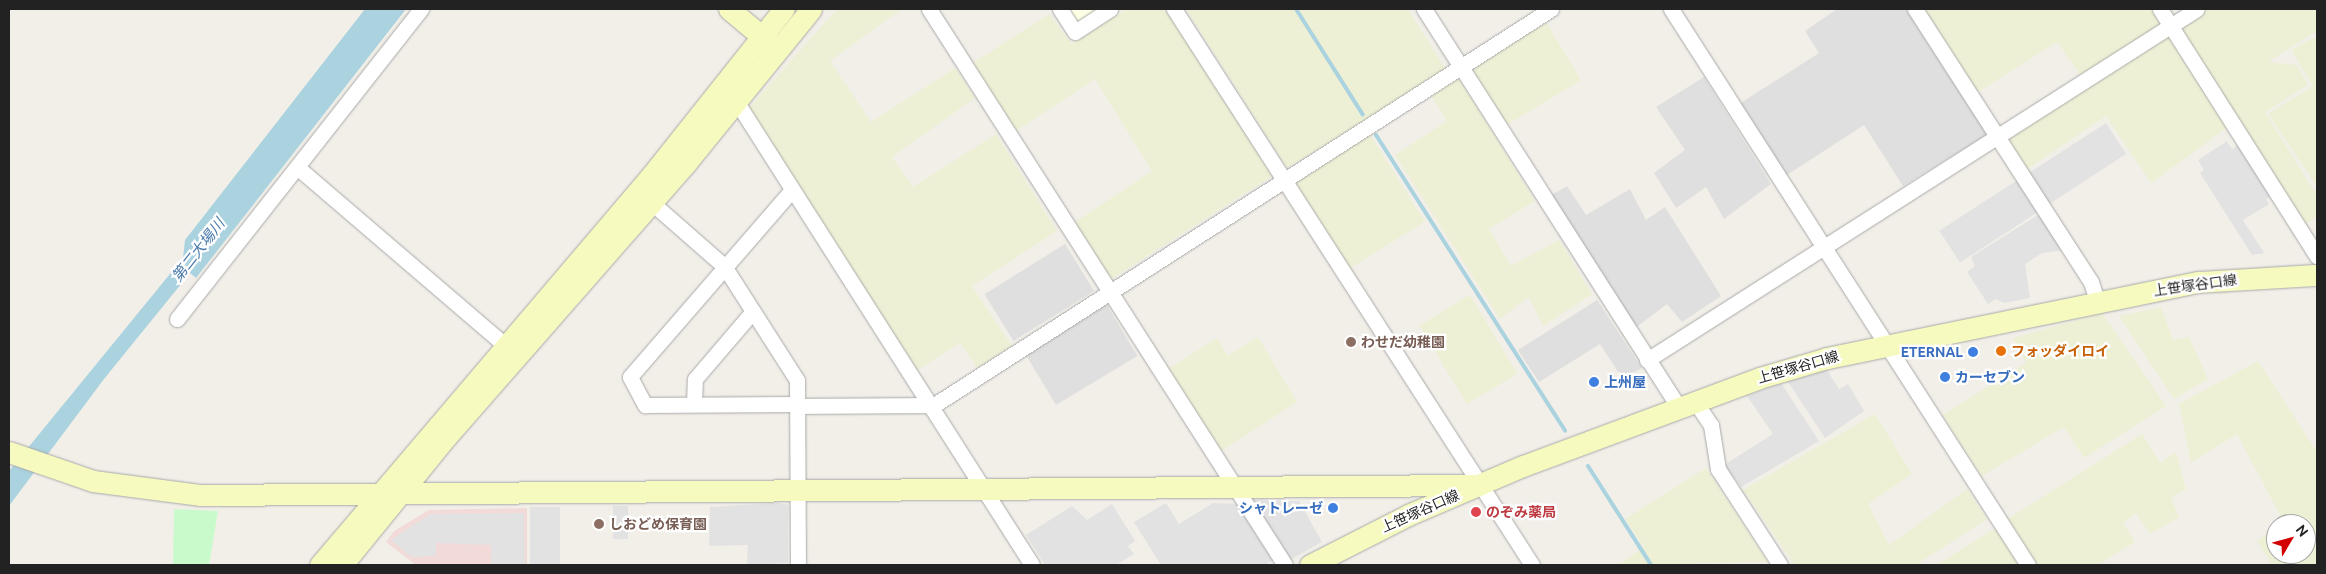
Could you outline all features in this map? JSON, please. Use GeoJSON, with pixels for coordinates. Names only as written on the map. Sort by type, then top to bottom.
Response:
{"type":"FeatureCollection","features":[{"type":"Feature","properties":{"kind":"street"},"geometry":{"type":"LineString","coordinates":[[177,319],[421,9]]}},
{"type":"Feature","properties":{"kind":"street"},"geometry":{"type":"LineString","coordinates":[[729,9],[770,43]]}},
{"type":"Feature","properties":{"kind":"street"},"geometry":{"type":"LineString","coordinates":[[342,565],[400,492],[652,204],[736,101],[770,43],[784,9]]}},
{"type":"Feature","properties":{"kind":"street"},"geometry":{"type":"LineString","coordinates":[[320,565],[376,495],[651,176],[770,43],[811,9]]}},
{"type":"Feature","properties":{"kind":"street"},"geometry":{"type":"LineString","coordinates":[[929,9],[1109,293],[1285,565]]}},
{"type":"Feature","properties":{"kind":"street"},"geometry":{"type":"LineString","coordinates":[[1060,9],[1075,32],[1110,9]]}},
{"type":"Feature","properties":{"kind":"street"},"geometry":{"type":"LineString","coordinates":[[1174,9],[1532,565]]}},
{"type":"Feature","properties":{"kind":"street"},"geometry":{"type":"LineString","coordinates":[[1424,9],[1646,360],[1688,406],[1711,425],[1718,469],[1780,565]]}},
{"type":"Feature","properties":{"kind":"street"},"geometry":{"type":"LineString","coordinates":[[791,191],[724,266],[630,377],[646,405],[930,406],[1551,9]]}},
{"type":"Feature","properties":{"kind":"street"},"geometry":{"type":"LineString","coordinates":[[1671,9],[2028,565]]}},
{"type":"Feature","properties":{"kind":"street"},"geometry":{"type":"LineString","coordinates":[[1915,9],[2091,282],[2097,300]]}},
{"type":"Feature","properties":{"kind":"street"},"geometry":{"type":"LineString","coordinates":[[2160,9],[2317,256]]}},
{"type":"Feature","properties":{"kind":"street"},"geometry":{"type":"LineString","coordinates":[[1646,360],[2197,9]]}},
{"type":"Feature","properties":{"kind":"street"},"geometry":{"type":"LineString","coordinates":[[736,101],[791,191],[1032,565]]}},
{"type":"Feature","properties":{"kind":"street"},"geometry":{"type":"LineString","coordinates":[[297,167],[505,345]]}},
{"type":"Feature","properties":{"kind":"street"},"geometry":{"type":"LineString","coordinates":[[652,204],[724,266],[797,380],[798,565]]}},
{"type":"Feature","properties":{"kind":"street"},"geometry":{"type":"LineString","coordinates":[[2317,270],[2317,275]]}},
{"type":"Feature","properties":{"kind":"street","name":"上笹塚谷口線"},"geometry":{"type":"LineString","coordinates":[[1310,565],[1479,485],[1759,378],[1885,344],[2097,300],[2198,282],[2317,275]]}},
{"type":"Feature","properties":{"kind":"street"},"geometry":{"type":"LineString","coordinates":[[694,404],[695,379],[753,311]]}},
{"type":"Feature","properties":{"kind":"street"},"geometry":{"type":"LineString","coordinates":[[9,452],[56,471],[124,488],[171,493],[376,495],[400,492],[984,491],[1479,485]]}},
{"type":"Feature","properties":{"kind":"shaded area"},"geometry":{"type":"Polygon","coordinates":[[[837,9],[902,9],[830,61],[871,122],[955,68],[975,98],[892,157],[913,187],[996,134],[1057,231],[972,286],[1012,346],[977,368],[960,343],[916,371],[747,110],[837,9]]]}},
{"type":"Feature","properties":{"kind":"shaded area"},"geometry":{"type":"Polygon","coordinates":[[[1066,9],[1099,9],[1076,24],[1066,9]]]}},
{"type":"Feature","properties":{"kind":"shaded area"},"geometry":{"type":"Polygon","coordinates":[[[1126,9],[1166,9],[1272,176],[1108,281],[1072,224],[1152,171],[1095,79],[1013,133],[973,63],[1049,14],[1072,44],[1126,9]]]}},
{"type":"Feature","properties":{"kind":"shaded area"},"geometry":{"type":"Polygon","coordinates":[[[1186,9],[1408,9],[1446,70],[1287,168],[1186,9]]]}},
{"type":"Feature","properties":{"kind":"shaded area"},"geometry":{"type":"Polygon","coordinates":[[[1837,9],[1906,9],[1988,134],[1903,186],[1864,125],[1787,175],[1739,104],[1819,53],[1805,31],[1837,9]]]}},
{"type":"Feature","properties":{"kind":"shaded area"},"geometry":{"type":"Polygon","coordinates":[[[1919,9],[2156,9],[2166,25],[2081,76],[2057,42],[1975,94],[1919,9]]]}},
{"type":"Feature","properties":{"kind":"shaded area"},"geometry":{"type":"Polygon","coordinates":[[[2209,9],[2317,9],[2317,31],[2268,62],[2297,65],[2308,85],[2265,112],[2314,191],[2317,189],[2317,216],[2303,226],[2175,30],[2209,9]]]}},
{"type":"Feature","properties":{"kind":"shaded area"},"geometry":{"type":"Polygon","coordinates":[[[1546,22],[1581,80],[1503,127],[1468,69],[1546,22]]]}},
{"type":"Feature","properties":{"kind":"shaded area"},"geometry":{"type":"Polygon","coordinates":[[[2168,36],[2228,127],[2151,183],[2106,116],[2027,169],[2007,136],[2168,36]]]}},
{"type":"Feature","properties":{"kind":"shaded area"},"geometry":{"type":"Polygon","coordinates":[[[2317,36],[2316,185],[2268,114],[2313,86],[2291,50],[2317,36]]]}},
{"type":"Feature","properties":{"kind":"shaded area"},"geometry":{"type":"Polygon","coordinates":[[[1458,77],[1535,201],[1489,229],[1511,266],[1559,240],[1592,294],[1543,326],[1529,297],[1500,319],[1395,155],[1447,121],[1430,93],[1458,77]]]}},
{"type":"Feature","properties":{"kind":"shaded area"},"geometry":{"type":"Polygon","coordinates":[[[1704,77],[1771,184],[1724,219],[1706,187],[1676,208],[1654,173],[1685,150],[1656,107],[1704,77]]]}},
{"type":"Feature","properties":{"kind":"shaded area"},"geometry":{"type":"Polygon","coordinates":[[[2106,123],[2126,154],[2048,205],[2028,174],[2106,123]]]}},
{"type":"Feature","properties":{"kind":"shaded area"},"geometry":{"type":"Polygon","coordinates":[[[1368,131],[1425,222],[1346,271],[1289,180],[1368,131]]]}},
{"type":"Feature","properties":{"kind":"shaded area"},"geometry":{"type":"Polygon","coordinates":[[[2227,141],[2232,149],[2242,143],[2275,194],[2266,199],[2269,204],[2243,220],[2264,253],[2252,255],[2200,173],[2204,170],[2198,160],[2227,141]]]}},
{"type":"Feature","properties":{"kind":"shaded area"},"geometry":{"type":"Polygon","coordinates":[[[2019,179],[2040,211],[1960,263],[1939,231],[2019,179]]]}},
{"type":"Feature","properties":{"kind":"shaded area"},"geometry":{"type":"Polygon","coordinates":[[[1567,186],[1586,215],[1630,189],[1646,220],[1665,207],[1721,296],[1682,322],[1667,304],[1634,329],[1548,197],[1567,186]]]}},
{"type":"Feature","properties":{"kind":"shaded area"},"geometry":{"type":"Polygon","coordinates":[[[2041,213],[2065,250],[2042,253],[2025,264],[2030,298],[2004,303],[1996,299],[1988,304],[1967,272],[1975,266],[1971,257],[2041,213]]]}},
{"type":"Feature","properties":{"kind":"shaded area"},"geometry":{"type":"Polygon","coordinates":[[[1065,244],[1094,291],[1014,341],[984,294],[1065,244]]]}},
{"type":"Feature","properties":{"kind":"shaded area"},"geometry":{"type":"Polygon","coordinates":[[[1470,295],[1517,374],[1467,404],[1419,325],[1470,295]]]}},
{"type":"Feature","properties":{"kind":"shaded area"},"geometry":{"type":"Polygon","coordinates":[[[1597,300],[1642,368],[1622,378],[1600,344],[1539,382],[1518,350],[1597,300]]]}},
{"type":"Feature","properties":{"kind":"shaded area"},"geometry":{"type":"Polygon","coordinates":[[[1105,302],[1137,356],[1056,405],[1024,351],[1105,302]]]}},
{"type":"Feature","properties":{"kind":"shaded area"},"geometry":{"type":"Polygon","coordinates":[[[2161,307],[2173,340],[2189,337],[2208,379],[2174,399],[2119,316],[2161,307]]]}},
{"type":"Feature","properties":{"kind":"shaded area"},"geometry":{"type":"Polygon","coordinates":[[[2102,313],[2166,406],[2084,458],[2064,427],[1982,476],[1942,415],[2026,363],[2013,338],[2102,313]]]}},
{"type":"Feature","properties":{"kind":"shaded area"},"geometry":{"type":"Polygon","coordinates":[[[1258,337],[1297,402],[1217,454],[1165,371],[1217,338],[1228,356],[1258,337]]]}},
{"type":"Feature","properties":{"kind":"shaded area"},"geometry":{"type":"Polygon","coordinates":[[[2258,361],[2317,452],[2317,565],[2272,565],[2316,564],[2316,514],[2279,514],[2237,434],[2191,463],[2179,404],[2258,361]]]}},
{"type":"Feature","properties":{"kind":"shaded area"},"geometry":{"type":"Polygon","coordinates":[[[1826,369],[1839,389],[1848,384],[1864,411],[1825,438],[1788,382],[1826,369]]]}},
{"type":"Feature","properties":{"kind":"shaded area"},"geometry":{"type":"Polygon","coordinates":[[[1781,383],[1819,441],[1741,487],[1724,465],[1773,434],[1747,396],[1781,383]]]}},
{"type":"Feature","properties":{"kind":"shaded area"},"geometry":{"type":"Polygon","coordinates":[[[1875,414],[1912,474],[1868,504],[1889,545],[1967,489],[1987,519],[1916,565],[1795,565],[1743,490],[1875,414]]]}},
{"type":"Feature","properties":{"kind":"shaded area"},"geometry":{"type":"Polygon","coordinates":[[[2142,434],[2160,463],[2176,452],[2186,489],[2171,498],[2179,517],[2150,534],[2136,513],[2123,523],[2135,542],[2098,565],[2038,565],[2008,519],[2142,434]]]}},
{"type":"Feature","properties":{"kind":"shaded area"},"geometry":{"type":"Polygon","coordinates":[[[1706,468],[1768,562],[1618,565],[1644,547],[1625,519],[1706,468]]]}},
{"type":"Feature","properties":{"kind":"shaded area"},"geometry":{"type":"Polygon","coordinates":[[[1252,500],[1299,501],[1322,542],[1290,560],[1252,500]]]}},
{"type":"Feature","properties":{"kind":"shaded area"},"geometry":{"type":"Polygon","coordinates":[[[779,503],[788,505],[788,563],[747,565],[748,545],[709,546],[710,507],[779,503]]]}},
{"type":"Feature","properties":{"kind":"shaded area"},"geometry":{"type":"Polygon","coordinates":[[[1166,503],[1179,524],[1213,503],[1239,504],[1274,560],[1265,565],[1161,565],[1134,522],[1166,503]]]}},
{"type":"Feature","properties":{"kind":"shaded area"},"geometry":{"type":"Polygon","coordinates":[[[1112,504],[1135,541],[1128,546],[1134,554],[1116,565],[1045,565],[1026,535],[1072,506],[1087,520],[1112,504]]]}},
{"type":"Feature","properties":{"kind":"shaded area"},"geometry":{"type":"Polygon","coordinates":[[[613,506],[628,506],[628,539],[613,539],[613,506]]]}},
{"type":"Feature","properties":{"kind":"shaded area"},"geometry":{"type":"Polygon","coordinates":[[[530,507],[560,507],[560,565],[530,565],[530,507]]]}},
{"type":"Feature","properties":{"kind":"shaded area"},"geometry":{"type":"Polygon","coordinates":[[[527,508],[527,565],[416,565],[386,542],[394,531],[429,510],[527,508]]]}},
{"type":"Feature","properties":{"kind":"shaded area"},"geometry":{"type":"Polygon","coordinates":[[[524,513],[525,565],[491,565],[491,545],[436,543],[436,556],[411,557],[391,540],[430,514],[524,513]]]}},
{"type":"Feature","properties":{"kind":"shaded area"},"geometry":{"type":"Polygon","coordinates":[[[1996,528],[2021,565],[1936,565],[1996,528]]]}},
{"type":"Feature","properties":{"kind":"shaded area"},"geometry":{"type":"Polygon","coordinates":[[[2266,534],[2266,555],[2257,541],[2266,534]]]}},
{"type":"Feature","properties":{"kind":"green space"},"geometry":{"type":"Polygon","coordinates":[[[174,509],[218,511],[209,565],[173,565],[174,509]]]}},
{"type":"Feature","properties":{"kind":"water","name":"第二大場川"},"geometry":{"type":"Polygon","coordinates":[[[365,9],[406,9],[196,278],[190,273],[104,379],[9,506],[9,471],[183,258],[185,240],[365,9]]]}},
{"type":"Feature","properties":{"kind":"waterway"},"geometry":{"type":"LineString","coordinates":[[1296,9],[1363,115]]}},
{"type":"Feature","properties":{"kind":"waterway"},"geometry":{"type":"LineString","coordinates":[[1376,135],[1565,431]]}},
{"type":"Feature","properties":{"kind":"waterway"},"geometry":{"type":"LineString","coordinates":[[1588,466],[1651,565]]}},
{"type":"Feature","properties":{"kind":"place","name":"わせだ幼稚園"},"geometry":{"type":"Point","coordinates":[1351,342]}},
{"type":"Feature","properties":{"kind":"place","name":"フォッダイロイ"},"geometry":{"type":"Point","coordinates":[2001,351]}},
{"type":"Feature","properties":{"kind":"place","name":"ETERNAL"},"geometry":{"type":"Point","coordinates":[1973,352]}},
{"type":"Feature","properties":{"kind":"place","name":"カーセブン"},"geometry":{"type":"Point","coordinates":[1945,377]}},
{"type":"Feature","properties":{"kind":"place","name":"上州屋"},"geometry":{"type":"Point","coordinates":[1594,382]}},
{"type":"Feature","properties":{"kind":"place","name":"シャトレーゼ"},"geometry":{"type":"Point","coordinates":[1333,508]}},
{"type":"Feature","properties":{"kind":"place","name":"のぞみ薬局"},"geometry":{"type":"Point","coordinates":[1476,512]}},
{"type":"Feature","properties":{"kind":"place","name":"しおどめ保育園"},"geometry":{"type":"Point","coordinates":[599,524]}}]}
